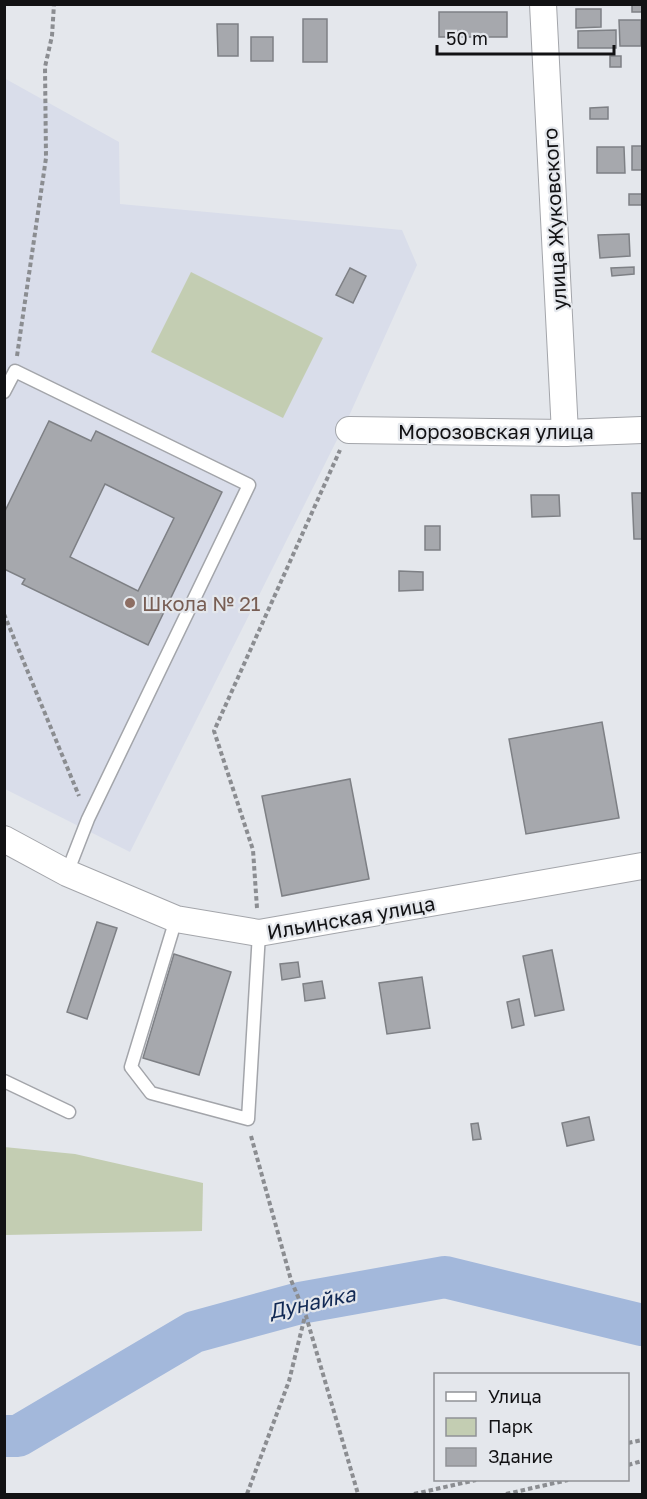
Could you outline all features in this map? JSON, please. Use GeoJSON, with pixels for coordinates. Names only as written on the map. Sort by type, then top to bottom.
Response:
{"type":"FeatureCollection","features":[{"type":"Feature","properties":{"kind":"street","name":"улица Жуковского"},"geometry":{"type":"LineString","coordinates":[[543,4],[565,433]]}},
{"type":"Feature","properties":{"kind":"street","name":"Морозовская улица"},"geometry":{"type":"LineString","coordinates":[[349,430],[565,433],[642,430]]}},
{"type":"Feature","properties":{"kind":"street","name":"Ильинская улица"},"geometry":{"type":"LineString","coordinates":[[4,839],[67,873],[176,919],[260,933],[642,866]]}},
{"type":"Feature","properties":{"kind":"lane"},"geometry":{"type":"LineString","coordinates":[[4,392],[15,371],[249,485],[88,819],[67,873]]}},
{"type":"Feature","properties":{"kind":"lane"},"geometry":{"type":"LineString","coordinates":[[176,919],[131,1067],[151,1093],[248,1119],[260,933]]}},
{"type":"Feature","properties":{"kind":"lane"},"geometry":{"type":"LineString","coordinates":[[4,1081],[69,1112]]}},
{"type":"Feature","properties":{"kind":"path"},"geometry":{"type":"LineString","coordinates":[[15,371],[46,158],[45,67],[52,36],[54,4]]}},
{"type":"Feature","properties":{"kind":"path"},"geometry":{"type":"LineString","coordinates":[[260,933],[253,850],[214,731],[349,430]]}},
{"type":"Feature","properties":{"kind":"path"},"geometry":{"type":"LineString","coordinates":[[4,614],[88,819]]}},
{"type":"Feature","properties":{"kind":"path"},"geometry":{"type":"LineString","coordinates":[[248,1119],[256,1160],[291,1280],[306,1316],[358,1494]]}},
{"type":"Feature","properties":{"kind":"path"},"geometry":{"type":"LineString","coordinates":[[247,1494],[289,1381],[306,1316]]}},
{"type":"Feature","properties":{"kind":"path"},"geometry":{"type":"LineString","coordinates":[[414,1494],[468,1481]]}},
{"type":"Feature","properties":{"kind":"path"},"geometry":{"type":"LineString","coordinates":[[506,1494],[560,1481]]}},
{"type":"Feature","properties":{"kind":"shaded area","name":"Школа № 21"},"geometry":{"type":"Polygon","coordinates":[[[4,78],[119,142],[120,204],[402,230],[417,265],[349,416],[130,852],[5,789],[4,78]]]}},
{"type":"Feature","properties":{"kind":"green space"},"geometry":{"type":"Polygon","coordinates":[[[191,272],[323,338],[283,418],[151,352],[191,272]]]}},
{"type":"Feature","properties":{"kind":"green space"},"geometry":{"type":"Polygon","coordinates":[[[4,1147],[75,1154],[203,1183],[202,1231],[5,1235],[4,1147]]]}},
{"type":"Feature","properties":{"kind":"building"},"geometry":{"type":"Polygon","coordinates":[[[632,4],[642,4],[642,12],[632,12],[632,4]]]}},
{"type":"Feature","properties":{"kind":"building"},"geometry":{"type":"Polygon","coordinates":[[[576,9],[601,9],[601,27],[576,28],[576,9]]]}},
{"type":"Feature","properties":{"kind":"building"},"geometry":{"type":"Polygon","coordinates":[[[439,12],[507,12],[507,37],[439,37],[439,12]]]}},
{"type":"Feature","properties":{"kind":"building"},"geometry":{"type":"Polygon","coordinates":[[[303,19],[327,19],[327,62],[303,62],[303,19]]]}},
{"type":"Feature","properties":{"kind":"building"},"geometry":{"type":"Polygon","coordinates":[[[619,20],[641,20],[641,46],[620,46],[619,20]]]}},
{"type":"Feature","properties":{"kind":"building"},"geometry":{"type":"Polygon","coordinates":[[[217,24],[238,24],[238,56],[218,56],[217,24]]]}},
{"type":"Feature","properties":{"kind":"building"},"geometry":{"type":"Polygon","coordinates":[[[616,30],[616,48],[578,48],[578,31],[616,30]]]}},
{"type":"Feature","properties":{"kind":"building"},"geometry":{"type":"Polygon","coordinates":[[[251,37],[273,37],[273,61],[251,61],[251,37]]]}},
{"type":"Feature","properties":{"kind":"building"},"geometry":{"type":"Polygon","coordinates":[[[610,56],[621,56],[621,67],[610,67],[610,56]]]}},
{"type":"Feature","properties":{"kind":"building"},"geometry":{"type":"Polygon","coordinates":[[[608,107],[608,119],[590,119],[590,108],[608,107]]]}},
{"type":"Feature","properties":{"kind":"building"},"geometry":{"type":"Polygon","coordinates":[[[632,146],[642,146],[642,170],[632,170],[632,146]]]}},
{"type":"Feature","properties":{"kind":"building"},"geometry":{"type":"Polygon","coordinates":[[[597,147],[624,147],[625,173],[597,173],[597,147]]]}},
{"type":"Feature","properties":{"kind":"building"},"geometry":{"type":"Polygon","coordinates":[[[629,194],[642,194],[642,205],[629,205],[629,194]]]}},
{"type":"Feature","properties":{"kind":"building"},"geometry":{"type":"Polygon","coordinates":[[[629,234],[630,256],[600,258],[598,235],[629,234]]]}},
{"type":"Feature","properties":{"kind":"building"},"geometry":{"type":"Polygon","coordinates":[[[634,267],[634,274],[612,276],[611,268],[634,267]]]}},
{"type":"Feature","properties":{"kind":"building"},"geometry":{"type":"Polygon","coordinates":[[[350,268],[366,276],[353,303],[336,295],[350,268]]]}},
{"type":"Feature","properties":{"kind":"building"},"geometry":{"type":"Polygon","coordinates":[[[49,421],[91,441],[96,431],[222,492],[148,645],[22,584],[25,579],[4,569],[4,513],[49,421]],[[105,484],[70,557],[138,591],[174,518],[105,484]]]}},
{"type":"Feature","properties":{"kind":"building"},"geometry":{"type":"Polygon","coordinates":[[[632,493],[642,493],[642,539],[634,539],[632,493]]]}},
{"type":"Feature","properties":{"kind":"building"},"geometry":{"type":"Polygon","coordinates":[[[531,495],[559,495],[560,516],[532,517],[531,495]]]}},
{"type":"Feature","properties":{"kind":"building"},"geometry":{"type":"Polygon","coordinates":[[[425,526],[440,526],[440,550],[425,550],[425,526]]]}},
{"type":"Feature","properties":{"kind":"building"},"geometry":{"type":"Polygon","coordinates":[[[399,571],[423,572],[423,590],[399,591],[399,571]]]}},
{"type":"Feature","properties":{"kind":"building"},"geometry":{"type":"Polygon","coordinates":[[[602,722],[619,818],[526,834],[509,739],[602,722]]]}},
{"type":"Feature","properties":{"kind":"building"},"geometry":{"type":"Polygon","coordinates":[[[350,779],[369,879],[282,896],[262,796],[350,779]]]}},
{"type":"Feature","properties":{"kind":"building"},"geometry":{"type":"Polygon","coordinates":[[[97,922],[117,928],[87,1019],[67,1012],[97,922]]]}},
{"type":"Feature","properties":{"kind":"building"},"geometry":{"type":"Polygon","coordinates":[[[552,950],[564,1010],[535,1016],[523,956],[552,950]]]}},
{"type":"Feature","properties":{"kind":"building"},"geometry":{"type":"Polygon","coordinates":[[[174,954],[231,972],[199,1075],[143,1058],[174,954]]]}},
{"type":"Feature","properties":{"kind":"building"},"geometry":{"type":"Polygon","coordinates":[[[298,962],[300,977],[282,980],[280,964],[298,962]]]}},
{"type":"Feature","properties":{"kind":"building"},"geometry":{"type":"Polygon","coordinates":[[[422,977],[430,1028],[387,1034],[379,983],[422,977]]]}},
{"type":"Feature","properties":{"kind":"building"},"geometry":{"type":"Polygon","coordinates":[[[322,981],[325,998],[305,1001],[303,984],[322,981]]]}},
{"type":"Feature","properties":{"kind":"building"},"geometry":{"type":"Polygon","coordinates":[[[519,999],[524,1025],[512,1028],[507,1002],[519,999]]]}},
{"type":"Feature","properties":{"kind":"building"},"geometry":{"type":"Polygon","coordinates":[[[589,1117],[594,1140],[567,1146],[562,1123],[589,1117]]]}},
{"type":"Feature","properties":{"kind":"building"},"geometry":{"type":"Polygon","coordinates":[[[478,1123],[481,1139],[473,1140],[471,1124],[478,1123]]]}},
{"type":"Feature","properties":{"kind":"waterway","name":"Дунайка"},"geometry":{"type":"LineString","coordinates":[[4,1436],[18,1436],[194,1332],[300,1303],[445,1277],[642,1325]]}},
{"type":"Feature","properties":{"kind":"place","name":"Школа № 21"},"geometry":{"type":"Point","coordinates":[130,603]}}]}
